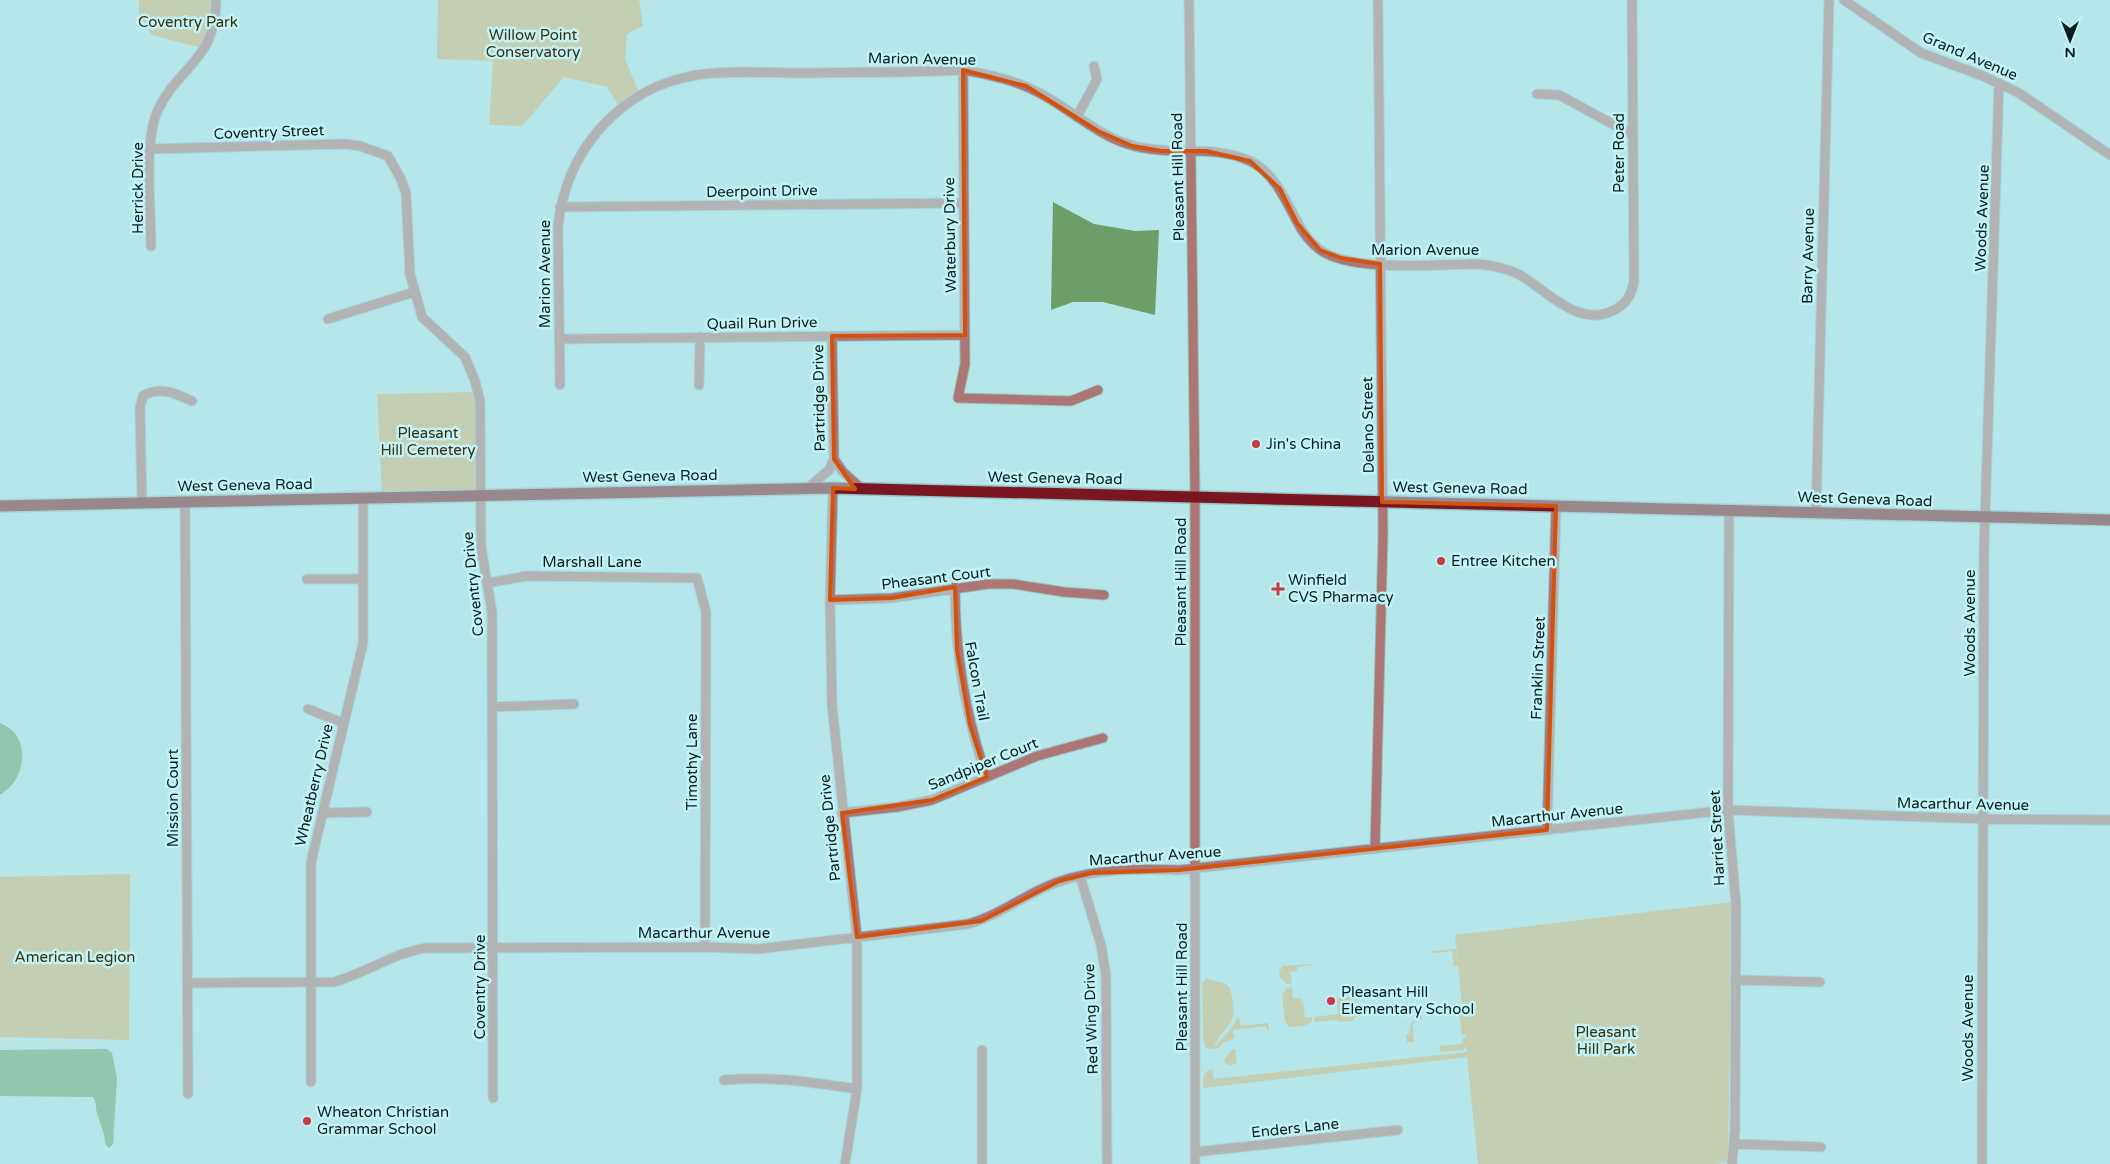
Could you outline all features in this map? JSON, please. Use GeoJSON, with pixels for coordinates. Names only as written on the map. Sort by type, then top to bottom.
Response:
{"type":"FeatureCollection","features":[{"type":"Feature","properties":{"kind":"main road","name":"West Geneva Road"},"geometry":{"type":"LineString","coordinates":[[0,506],[480,494],[833,488],[2110,520]]}},
{"type":"Feature","properties":{"kind":"street","name":"Herrick Drive"},"geometry":{"type":"LineString","coordinates":[[151,246],[150,149],[153,123],[163,100],[197,60],[207,45],[214,24],[216,0]]}},
{"type":"Feature","properties":{"kind":"street","name":"Pleasant Hill Road"},"geometry":{"type":"LineString","coordinates":[[1189,0],[1195,496],[1195,1164]]}},
{"type":"Feature","properties":{"kind":"street","name":"Delano Street"},"geometry":{"type":"LineString","coordinates":[[1376,849],[1382,502],[1378,0]]}},
{"type":"Feature","properties":{"kind":"street","name":"Peter Road"},"geometry":{"type":"LineString","coordinates":[[1625,304],[1634,282],[1632,0]]}},
{"type":"Feature","properties":{"kind":"street","name":"Barry Avenue"},"geometry":{"type":"LineString","coordinates":[[1816,513],[1828,0]]}},
{"type":"Feature","properties":{"kind":"street","name":"Grand Avenue"},"geometry":{"type":"LineString","coordinates":[[1844,0],[1921,53],[2019,92],[2110,155]]}},
{"type":"Feature","properties":{"kind":"street"},"geometry":{"type":"LineString","coordinates":[[1077,117],[1097,79],[1094,66]]}},
{"type":"Feature","properties":{"kind":"street","name":"Marion Avenue"},"geometry":{"type":"LineString","coordinates":[[560,385],[558,228],[560,207],[576,162],[588,142],[606,120],[643,93],[674,80],[698,75],[963,70],[990,75],[1021,84],[1046,96],[1111,138],[1132,146],[1162,152],[1191,151],[1222,154],[1250,161],[1267,174],[1280,189],[1307,237],[1320,250],[1341,258],[1363,264],[1492,265],[1520,275],[1558,303],[1574,311],[1601,315],[1608,314],[1625,304]]}},
{"type":"Feature","properties":{"kind":"street","name":"Waterbury Drive"},"geometry":{"type":"LineString","coordinates":[[963,70],[965,364],[958,398],[1072,401],[1098,390]]}},
{"type":"Feature","properties":{"kind":"street","name":"Woods Avenue"},"geometry":{"type":"LineString","coordinates":[[1982,1164],[1986,518],[1999,83]]}},
{"type":"Feature","properties":{"kind":"street"},"geometry":{"type":"LineString","coordinates":[[1538,94],[1559,95],[1633,136]]}},
{"type":"Feature","properties":{"kind":"street","name":"Coventry Street"},"geometry":{"type":"LineString","coordinates":[[150,149],[345,144],[360,146],[388,156]]}},
{"type":"Feature","properties":{"kind":"street","name":"Coventry Drive"},"geometry":{"type":"LineString","coordinates":[[388,156],[406,193],[410,274],[422,317],[466,357],[480,401],[481,547],[492,612],[493,1098]]}},
{"type":"Feature","properties":{"kind":"street","name":"Deerpoint Drive"},"geometry":{"type":"LineString","coordinates":[[560,207],[964,203]]}},
{"type":"Feature","properties":{"kind":"street"},"geometry":{"type":"LineString","coordinates":[[328,319],[414,292]]}},
{"type":"Feature","properties":{"kind":"street","name":"Quail Run Drive"},"geometry":{"type":"LineString","coordinates":[[559,339],[965,335]]}},
{"type":"Feature","properties":{"kind":"street","name":"Partridge Drive"},"geometry":{"type":"LineString","coordinates":[[832,336],[834,459]]}},
{"type":"Feature","properties":{"kind":"street"},"geometry":{"type":"LineString","coordinates":[[699,385],[700,338]]}},
{"type":"Feature","properties":{"kind":"street"},"geometry":{"type":"LineString","coordinates":[[142,503],[140,408],[142,396],[152,391],[172,392],[192,401]]}},
{"type":"Feature","properties":{"kind":"street"},"geometry":{"type":"LineString","coordinates":[[807,489],[829,470],[834,459]]}},
{"type":"Feature","properties":{"kind":"street"},"geometry":{"type":"LineString","coordinates":[[834,459],[843,472],[862,489]]}},
{"type":"Feature","properties":{"kind":"street","name":"Partridge Drive"},"geometry":{"type":"LineString","coordinates":[[833,488],[830,600],[832,706],[842,813],[857,937],[856,1089],[845,1164]]}},
{"type":"Feature","properties":{"kind":"street","name":"Wheatberry Drive"},"geometry":{"type":"LineString","coordinates":[[311,1082],[311,862],[363,643],[363,498]]}},
{"type":"Feature","properties":{"kind":"street","name":"Mission Court"},"geometry":{"type":"LineString","coordinates":[[185,502],[188,1094]]}},
{"type":"Feature","properties":{"kind":"street","name":"Franklin Street"},"geometry":{"type":"LineString","coordinates":[[1547,830],[1556,506]]}},
{"type":"Feature","properties":{"kind":"street","name":"Harriet Street"},"geometry":{"type":"LineString","coordinates":[[1729,510],[1728,810],[1736,905],[1736,1129],[1732,1164]]}},
{"type":"Feature","properties":{"kind":"street","name":"Marshall Lane"},"geometry":{"type":"LineString","coordinates":[[488,583],[527,576],[697,578]]}},
{"type":"Feature","properties":{"kind":"street","name":"Timothy Lane"},"geometry":{"type":"LineString","coordinates":[[697,578],[706,612],[705,947]]}},
{"type":"Feature","properties":{"kind":"street"},"geometry":{"type":"LineString","coordinates":[[307,579],[364,579]]}},
{"type":"Feature","properties":{"kind":"street","name":"Pheasant Court"},"geometry":{"type":"LineString","coordinates":[[830,600],[892,598],[955,587],[988,584],[1013,584],[1064,592],[1104,595]]}},
{"type":"Feature","properties":{"kind":"street","name":"Falcon Trail"},"geometry":{"type":"LineString","coordinates":[[955,587],[957,650],[970,725],[987,777]]}},
{"type":"Feature","properties":{"kind":"street"},"geometry":{"type":"LineString","coordinates":[[493,707],[574,704]]}},
{"type":"Feature","properties":{"kind":"street"},"geometry":{"type":"LineString","coordinates":[[308,709],[343,723]]}},
{"type":"Feature","properties":{"kind":"street","name":"Sandpiper Court"},"geometry":{"type":"LineString","coordinates":[[842,813],[896,807],[932,800],[1037,756],[1103,738]]}},
{"type":"Feature","properties":{"kind":"street","name":"Macarthur Avenue"},"geometry":{"type":"LineString","coordinates":[[188,983],[334,982],[413,950],[493,947],[705,947],[758,949],[957,926],[997,914],[1059,881],[1115,870],[1179,870],[1728,810],[1983,819],[2110,820]]}},
{"type":"Feature","properties":{"kind":"street"},"geometry":{"type":"LineString","coordinates":[[322,813],[367,812]]}},
{"type":"Feature","properties":{"kind":"street","name":"Red Wing Drive"},"geometry":{"type":"LineString","coordinates":[[1080,876],[1101,945],[1106,976],[1107,1164]]}},
{"type":"Feature","properties":{"kind":"street"},"geometry":{"type":"LineString","coordinates":[[1736,980],[1820,982]]}},
{"type":"Feature","properties":{"kind":"street"},"geometry":{"type":"LineString","coordinates":[[982,1050],[982,1164]]}},
{"type":"Feature","properties":{"kind":"street"},"geometry":{"type":"LineString","coordinates":[[724,1080],[786,1078],[856,1089]]}},
{"type":"Feature","properties":{"kind":"street","name":"Enders Lane"},"geometry":{"type":"LineString","coordinates":[[1195,1152],[1398,1130]]}},
{"type":"Feature","properties":{"kind":"street"},"geometry":{"type":"LineString","coordinates":[[1734,1144],[1821,1147]]}},
{"type":"Feature","properties":{"kind":"highlighted area"},"geometry":{"type":"Polygon","coordinates":[[[963,70],[1026,86],[1098,131],[1132,146],[1162,151],[1206,151],[1250,161],[1280,189],[1297,223],[1320,250],[1341,258],[1380,264],[1382,502],[1556,506],[1547,830],[1179,870],[1092,873],[1059,881],[981,921],[857,937],[842,813],[932,800],[987,777],[970,725],[957,650],[955,587],[892,598],[830,600],[833,488],[855,489],[834,459],[832,336],[965,335],[963,70]]]}},
{"type":"Feature","properties":{"kind":"green space","name":"Coventry Park"},"geometry":{"type":"Polygon","coordinates":[[[139,0],[214,0],[205,49],[152,35],[139,15],[139,0]]]}},
{"type":"Feature","properties":{"kind":"green space","name":"Willow Point Conservatory"},"geometry":{"type":"Polygon","coordinates":[[[438,0],[639,0],[643,26],[627,34],[625,59],[639,92],[618,105],[607,87],[564,77],[522,126],[489,125],[493,61],[437,59],[438,0]]]}},
{"type":"Feature","properties":{"kind":"green space","name":"Pleasant Hill Cemetery"},"geometry":{"type":"Polygon","coordinates":[[[475,392],[477,490],[382,492],[377,394],[475,392]]]}},
{"type":"Feature","properties":{"kind":"green space","name":"American Legion"},"geometry":{"type":"Polygon","coordinates":[[[130,874],[129,1040],[0,1037],[0,877],[130,874]]]}},
{"type":"Feature","properties":{"kind":"green space","name":"Pleasant Hill Park"},"geometry":{"type":"Polygon","coordinates":[[[1732,902],[1728,1162],[1714,1164],[1478,1164],[1467,1057],[1203,1088],[1203,1077],[1207,1071],[1212,1069],[1214,1079],[1467,1052],[1466,1045],[1464,1050],[1440,1052],[1440,1046],[1462,1044],[1462,1039],[1466,1038],[1465,1035],[1462,1035],[1458,1006],[1462,1005],[1458,966],[1454,966],[1452,951],[1432,953],[1432,951],[1454,949],[1456,950],[1458,965],[1455,935],[1732,902]]]}},
{"type":"Feature","properties":{"kind":"green space"},"geometry":{"type":"Polygon","coordinates":[[[1311,964],[1297,967],[1297,971],[1290,972],[1292,983],[1287,984],[1280,978],[1279,972],[1283,966],[1311,964]]]}},
{"type":"Feature","properties":{"kind":"green space"},"geometry":{"type":"Polygon","coordinates":[[[1205,978],[1226,984],[1230,988],[1233,1000],[1234,1009],[1231,1021],[1214,1046],[1228,1032],[1237,1018],[1239,1018],[1241,1026],[1268,1023],[1269,1034],[1266,1026],[1233,1030],[1234,1038],[1223,1043],[1219,1048],[1211,1049],[1205,1047],[1203,1039],[1202,983],[1205,981],[1205,978]]]}},
{"type":"Feature","properties":{"kind":"green space"},"geometry":{"type":"Polygon","coordinates":[[[1292,987],[1293,998],[1301,998],[1301,1002],[1303,1002],[1305,1018],[1312,1017],[1312,1022],[1303,1026],[1289,1027],[1285,1021],[1282,995],[1287,988],[1292,987]]]}},
{"type":"Feature","properties":{"kind":"green space"},"geometry":{"type":"Polygon","coordinates":[[[1355,996],[1358,1014],[1352,1021],[1315,1022],[1314,1017],[1338,1014],[1337,998],[1355,996]]]}},
{"type":"Feature","properties":{"kind":"green space"},"geometry":{"type":"Polygon","coordinates":[[[1418,1015],[1422,1015],[1422,1019],[1415,1020],[1413,1025],[1414,1042],[1407,1042],[1406,1035],[1409,1034],[1411,1023],[1418,1015]]]}},
{"type":"Feature","properties":{"kind":"green space"},"geometry":{"type":"Polygon","coordinates":[[[1235,1049],[1237,1064],[1230,1065],[1225,1063],[1224,1060],[1235,1049]]]}},
{"type":"Feature","properties":{"kind":"shaded area"},"geometry":{"type":"Polygon","coordinates":[[[1053,202],[1094,224],[1135,231],[1159,230],[1155,315],[1103,302],[1073,302],[1051,310],[1053,202]]]}},
{"type":"Feature","properties":{"kind":"shaded area"},"geometry":{"type":"Polygon","coordinates":[[[0,723],[15,733],[22,748],[22,756],[21,765],[14,782],[0,795],[0,723]]]}},
{"type":"Feature","properties":{"kind":"shaded area"},"geometry":{"type":"Polygon","coordinates":[[[107,1049],[112,1053],[117,1079],[113,1144],[109,1148],[105,1144],[93,1097],[0,1096],[0,1050],[107,1049]]]}},
{"type":"Feature","properties":{"kind":"place","name":"Jin's China"},"geometry":{"type":"Point","coordinates":[1256,444]}},
{"type":"Feature","properties":{"kind":"place","name":"Entree Kitchen"},"geometry":{"type":"Point","coordinates":[1441,561]}},
{"type":"Feature","properties":{"kind":"place","name":"Winfield CVS Pharmacy"},"geometry":{"type":"Point","coordinates":[1278,589]}},
{"type":"Feature","properties":{"kind":"place","name":"Pleasant Hill Elementary School"},"geometry":{"type":"Point","coordinates":[1331,1001]}},
{"type":"Feature","properties":{"kind":"place","name":"Wheaton Christian Grammar School"},"geometry":{"type":"Point","coordinates":[307,1121]}}]}
